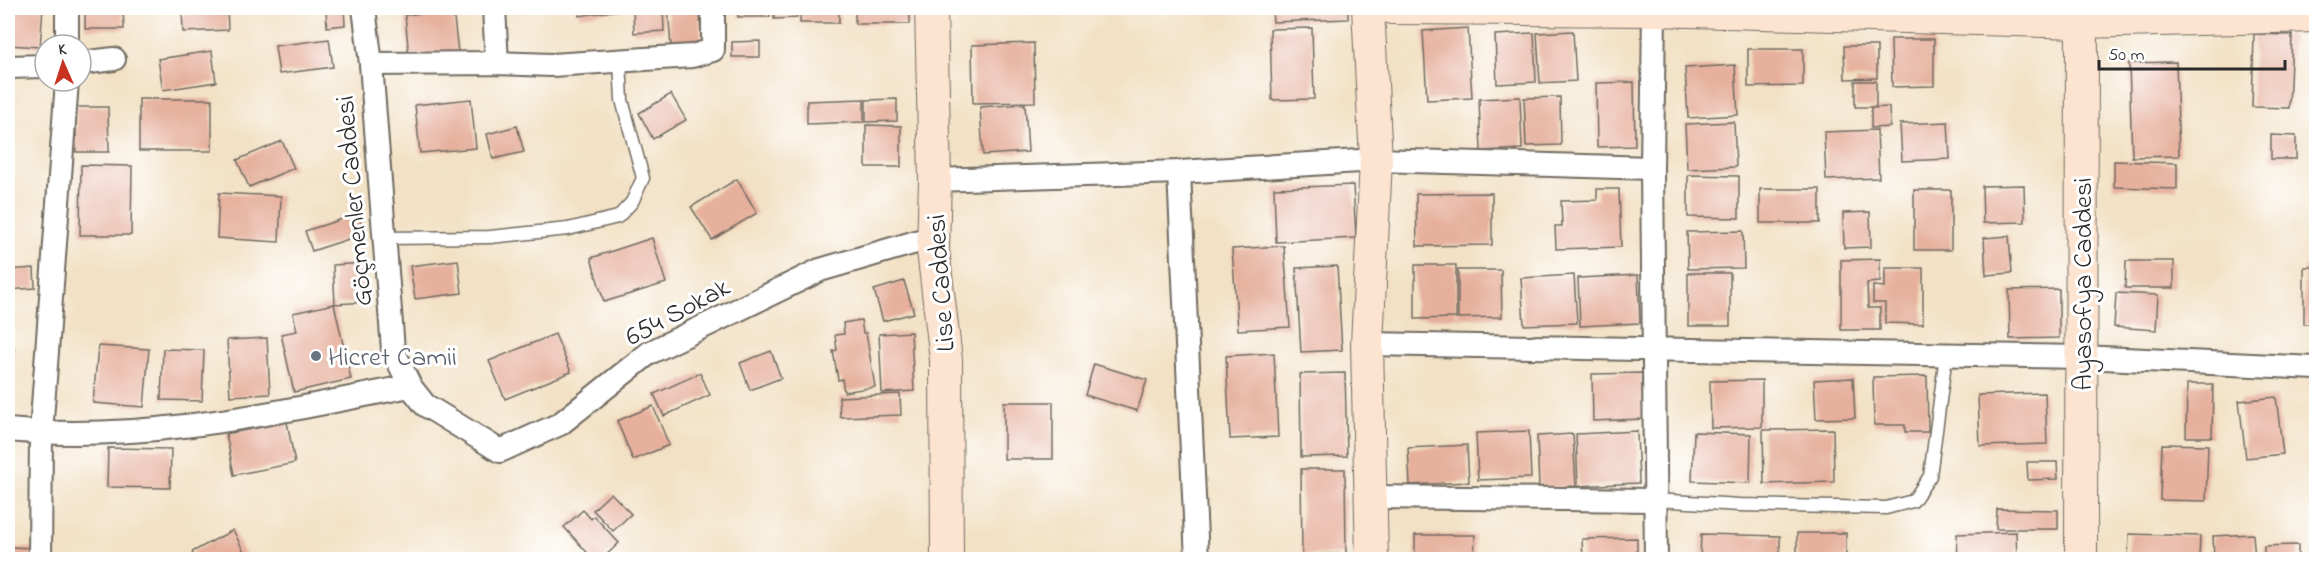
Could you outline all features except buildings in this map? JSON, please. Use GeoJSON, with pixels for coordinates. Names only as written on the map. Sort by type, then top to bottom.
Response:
{"type":"FeatureCollection","features":[{"type":"Feature","properties":{"kind":"street"},"geometry":{"type":"LineString","coordinates":[[67,8],[67,33]]}},
{"type":"Feature","properties":{"kind":"street","name":"Göçmenler Caddesi"},"geometry":{"type":"LineString","coordinates":[[364,8],[371,64],[393,350],[410,386]]}},
{"type":"Feature","properties":{"kind":"street"},"geometry":{"type":"LineString","coordinates":[[494,8],[497,63]]}},
{"type":"Feature","properties":{"kind":"street"},"geometry":{"type":"LineString","coordinates":[[371,64],[552,65],[692,56],[713,50],[713,8]]}},
{"type":"Feature","properties":{"kind":"street","name":"Lise Caddesi"},"geometry":{"type":"LineString","coordinates":[[931,8],[935,180],[933,250],[946,360],[947,560]]}},
{"type":"Feature","properties":{"kind":"street"},"geometry":{"type":"LineString","coordinates":[[1368,8],[1376,160],[1367,344],[1372,560]]}},
{"type":"Feature","properties":{"kind":"street"},"geometry":{"type":"LineString","coordinates":[[1392,8],[2316,16]]}},
{"type":"Feature","properties":{"kind":"street"},"geometry":{"type":"LineString","coordinates":[[1654,10],[1652,168],[1656,560]]}},
{"type":"Feature","properties":{"kind":"street","name":"Ayasofya Caddesi"},"geometry":{"type":"LineString","coordinates":[[2081,560],[2082,15]]}},
{"type":"Feature","properties":{"kind":"street"},"geometry":{"type":"LineString","coordinates":[[93,62],[114,59]]}},
{"type":"Feature","properties":{"kind":"street"},"geometry":{"type":"LineString","coordinates":[[8,67],[33,66]]}},
{"type":"Feature","properties":{"kind":"street"},"geometry":{"type":"LineString","coordinates":[[40,560],[41,433],[65,93]]}},
{"type":"Feature","properties":{"kind":"street"},"geometry":{"type":"LineString","coordinates":[[935,180],[1179,172],[1376,160],[1652,168]]}},
{"type":"Feature","properties":{"kind":"street"},"geometry":{"type":"LineString","coordinates":[[1179,172],[1197,560]]}},
{"type":"Feature","properties":{"kind":"street","name":"654 Sokak"},"geometry":{"type":"LineString","coordinates":[[410,386],[425,405],[500,451],[560,423],[650,353],[820,270],[933,237]]}},
{"type":"Feature","properties":{"kind":"street"},"geometry":{"type":"LineString","coordinates":[[1367,344],[2082,357],[2316,368]]}},
{"type":"Feature","properties":{"kind":"street"},"geometry":{"type":"LineString","coordinates":[[8,429],[41,433],[143,432],[301,408],[410,386]]}},
{"type":"Feature","properties":{"kind":"street"},"geometry":{"type":"LineString","coordinates":[[1371,497],[1654,500]]}},
{"type":"Feature","properties":{"kind":"lane"},"geometry":{"type":"LineString","coordinates":[[384,238],[490,237],[568,229],[618,217],[632,202],[643,178],[622,100],[620,61]]}},
{"type":"Feature","properties":{"kind":"lane"},"geometry":{"type":"LineString","coordinates":[[1654,500],[1740,505],[1886,508],[1913,501],[1930,476],[1946,355]]}},
{"type":"Feature","properties":{"kind":"place","name":"Hicret Camii"},"geometry":{"type":"Point","coordinates":[316,356]}}]}
